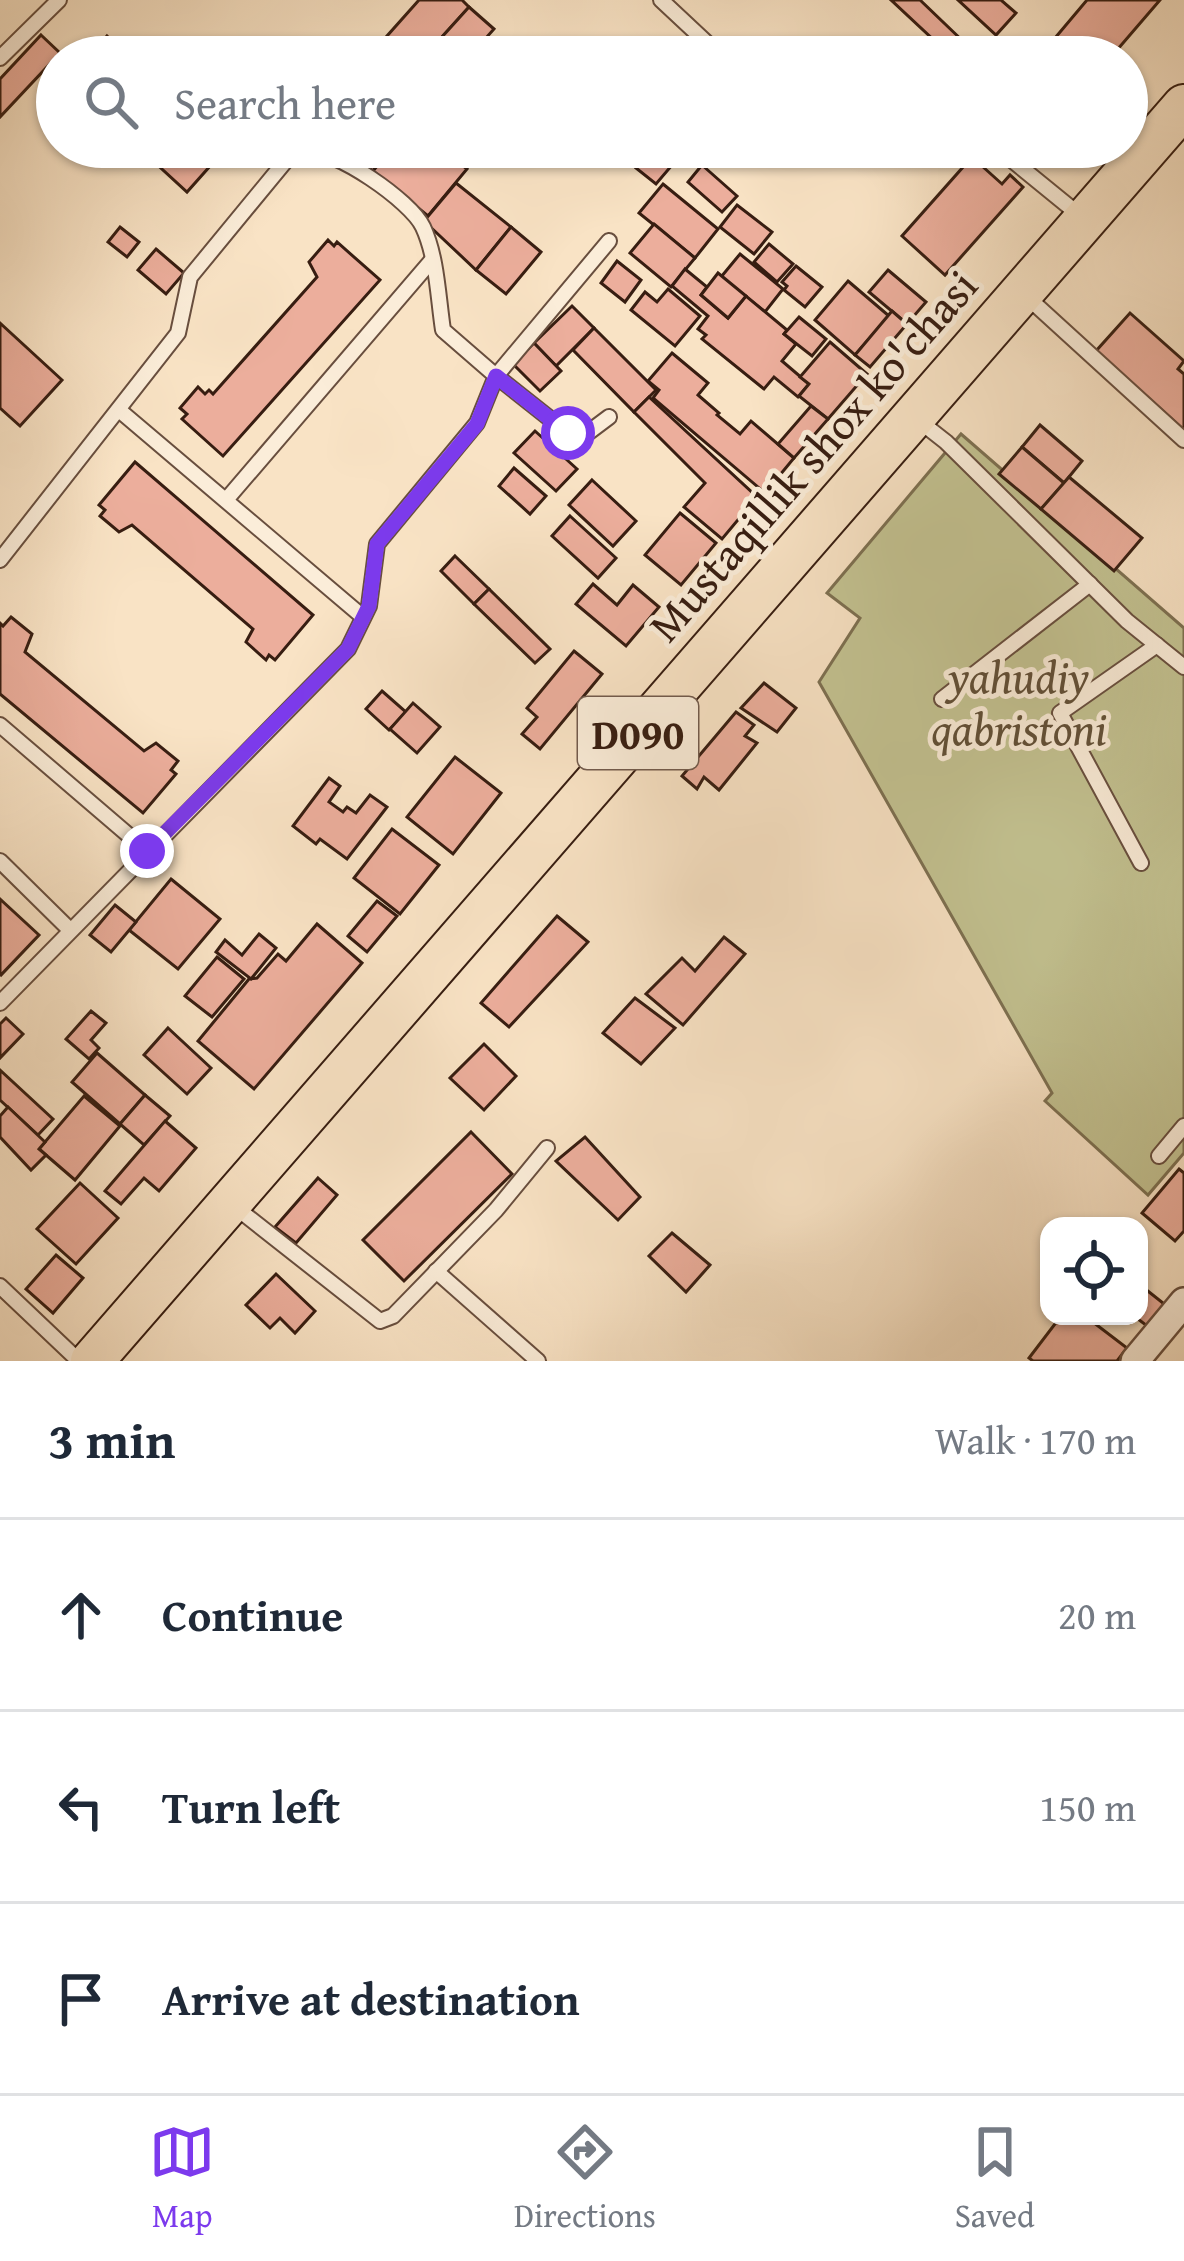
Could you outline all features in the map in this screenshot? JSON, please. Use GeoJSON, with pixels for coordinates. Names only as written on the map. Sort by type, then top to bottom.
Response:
{"type":"FeatureCollection","features":[{"type":"Feature","properties":{"kind":"main road","name":"Mustaqillik shox ko'chasi"},"geometry":{"type":"LineString","coordinates":[[1148,147],[1184,106]]}},
{"type":"Feature","properties":{"kind":"main road","name":"Mustaqillik shox ko'chasi"},"geometry":{"type":"LineString","coordinates":[[92,1361],[1130,168]]}},
{"type":"Feature","properties":{"kind":"street"},"geometry":{"type":"LineString","coordinates":[[1136,1361],[1184,1302]]}},
{"type":"Feature","properties":{"kind":"lane"},"geometry":{"type":"LineString","coordinates":[[0,58],[59,0]]}},
{"type":"Feature","properties":{"kind":"lane"},"geometry":{"type":"LineString","coordinates":[[661,0],[700,36]]}},
{"type":"Feature","properties":{"kind":"lane"},"geometry":{"type":"LineString","coordinates":[[0,560],[178,333],[190,277],[280,168]]}},
{"type":"Feature","properties":{"kind":"lane"},"geometry":{"type":"LineString","coordinates":[[350,168],[392,194],[423,226],[443,330],[568,433],[589,432],[609,417]]}},
{"type":"Feature","properties":{"kind":"lane"},"geometry":{"type":"LineString","coordinates":[[1022,168],[1085,220]]}},
{"type":"Feature","properties":{"kind":"lane"},"geometry":{"type":"LineString","coordinates":[[0,1003],[348,649],[369,606],[377,544],[477,424],[496,376],[608,241]]}},
{"type":"Feature","properties":{"kind":"lane"},"geometry":{"type":"LineString","coordinates":[[226,500],[432,260]]}},
{"type":"Feature","properties":{"kind":"lane"},"geometry":{"type":"LineString","coordinates":[[1021,292],[1184,440]]}},
{"type":"Feature","properties":{"kind":"lane"},"geometry":{"type":"LineString","coordinates":[[118,410],[363,617]]}},
{"type":"Feature","properties":{"kind":"lane"},"geometry":{"type":"LineString","coordinates":[[914,417],[1184,667]]}},
{"type":"Feature","properties":{"kind":"lane"},"geometry":{"type":"LineString","coordinates":[[942,699],[1090,584]]}},
{"type":"Feature","properties":{"kind":"lane"},"geometry":{"type":"LineString","coordinates":[[1141,863],[1060,713],[1156,645]]}},
{"type":"Feature","properties":{"kind":"lane"},"geometry":{"type":"LineString","coordinates":[[0,725],[147,851]]}},
{"type":"Feature","properties":{"kind":"lane"},"geometry":{"type":"LineString","coordinates":[[0,861],[69,929]]}},
{"type":"Feature","properties":{"kind":"lane"},"geometry":{"type":"LineString","coordinates":[[1160,1156],[1184,1126]]}},
{"type":"Feature","properties":{"kind":"lane"},"geometry":{"type":"LineString","coordinates":[[230,1203],[380,1321],[393,1316],[496,1210],[547,1148]]}},
{"type":"Feature","properties":{"kind":"lane"},"geometry":{"type":"LineString","coordinates":[[436,1271],[538,1361]]}},
{"type":"Feature","properties":{"kind":"lane"},"geometry":{"type":"LineString","coordinates":[[0,1286],[79,1361]]}},
{"type":"Feature","properties":{"kind":"green space","name":"yahudiy qabristoni"},"geometry":{"type":"Polygon","coordinates":[[[961,434],[1184,628],[1184,1153],[1148,1195],[1045,1101],[1052,1093],[819,682],[860,618],[827,593],[961,434]]]}},
{"type":"Feature","properties":{"kind":"building"},"geometry":{"type":"Polygon","coordinates":[[[419,0],[462,0],[469,7],[443,36],[387,36],[419,0]]]}},
{"type":"Feature","properties":{"kind":"building"},"geometry":{"type":"Polygon","coordinates":[[[891,0],[920,0],[958,36],[930,36],[891,0]]]}},
{"type":"Feature","properties":{"kind":"building"},"geometry":{"type":"Polygon","coordinates":[[[958,0],[1001,0],[1016,13],[996,35],[958,0]]]}},
{"type":"Feature","properties":{"kind":"building"},"geometry":{"type":"Polygon","coordinates":[[[1087,0],[1160,0],[1129,36],[1057,36],[1087,0]]]}},
{"type":"Feature","properties":{"kind":"building"},"geometry":{"type":"Polygon","coordinates":[[[469,7],[494,29],[488,36],[443,36],[469,7]]]}},
{"type":"Feature","properties":{"kind":"building"},"geometry":{"type":"Polygon","coordinates":[[[36,40],[36,79],[0,117],[0,79],[36,40]]]}},
{"type":"Feature","properties":{"kind":"building"},"geometry":{"type":"Polygon","coordinates":[[[161,168],[208,168],[187,192],[161,168]]]}},
{"type":"Feature","properties":{"kind":"building"},"geometry":{"type":"Polygon","coordinates":[[[376,168],[467,169],[428,216],[373,171],[376,168]]]}},
{"type":"Feature","properties":{"kind":"building"},"geometry":{"type":"Polygon","coordinates":[[[636,168],[670,168],[656,184],[636,168]]]}},
{"type":"Feature","properties":{"kind":"building"},"geometry":{"type":"Polygon","coordinates":[[[700,168],[705,168],[737,196],[722,212],[688,182],[700,168]]]}},
{"type":"Feature","properties":{"kind":"building"},"geometry":{"type":"Polygon","coordinates":[[[962,168],[984,168],[1002,184],[1010,175],[1023,187],[945,275],[902,236],[962,168]]]}},
{"type":"Feature","properties":{"kind":"building"},"geometry":{"type":"Polygon","coordinates":[[[456,183],[511,227],[476,270],[424,221],[456,183]]]}},
{"type":"Feature","properties":{"kind":"building"},"geometry":{"type":"Polygon","coordinates":[[[663,184],[718,229],[695,258],[639,213],[663,184]]]}},
{"type":"Feature","properties":{"kind":"building"},"geometry":{"type":"Polygon","coordinates":[[[737,205],[772,232],[754,254],[720,227],[737,205]]]}},
{"type":"Feature","properties":{"kind":"building"},"geometry":{"type":"Polygon","coordinates":[[[654,224],[695,258],[671,287],[630,253],[654,224]]]}},
{"type":"Feature","properties":{"kind":"building"},"geometry":{"type":"Polygon","coordinates":[[[120,227],[139,242],[127,257],[108,242],[120,227]]]}},
{"type":"Feature","properties":{"kind":"building"},"geometry":{"type":"Polygon","coordinates":[[[511,227],[541,252],[506,294],[476,270],[511,227]]]}},
{"type":"Feature","properties":{"kind":"building"},"geometry":{"type":"Polygon","coordinates":[[[328,240],[334,246],[337,242],[380,280],[223,456],[182,419],[187,414],[180,408],[198,387],[213,394],[317,277],[309,262],[328,240]]]}},
{"type":"Feature","properties":{"kind":"building"},"geometry":{"type":"Polygon","coordinates":[[[769,244],[793,264],[777,282],[754,262],[769,244]]]}},
{"type":"Feature","properties":{"kind":"building"},"geometry":{"type":"Polygon","coordinates":[[[156,249],[184,273],[166,294],[138,270],[156,249]]]}},
{"type":"Feature","properties":{"kind":"building"},"geometry":{"type":"Polygon","coordinates":[[[740,254],[783,289],[765,312],[721,277],[740,254]]]}},
{"type":"Feature","properties":{"kind":"building"},"geometry":{"type":"Polygon","coordinates":[[[617,261],[641,280],[625,302],[601,283],[617,261]]]}},
{"type":"Feature","properties":{"kind":"building"},"geometry":{"type":"Polygon","coordinates":[[[796,266],[822,287],[805,307],[784,290],[787,286],[782,282],[796,266]]]}},
{"type":"Feature","properties":{"kind":"building"},"geometry":{"type":"Polygon","coordinates":[[[685,269],[707,287],[701,295],[728,318],[746,296],[787,330],[784,334],[796,344],[782,361],[809,384],[798,397],[774,377],[764,389],[702,339],[706,335],[698,329],[708,316],[672,286],[685,269]]]}},
{"type":"Feature","properties":{"kind":"building"},"geometry":{"type":"Polygon","coordinates":[[[888,270],[926,302],[907,324],[869,292],[888,270]]]}},
{"type":"Feature","properties":{"kind":"building"},"geometry":{"type":"Polygon","coordinates":[[[718,273],[746,296],[728,318],[701,295],[718,273]]]}},
{"type":"Feature","properties":{"kind":"building"},"geometry":{"type":"Polygon","coordinates":[[[848,281],[889,316],[855,355],[815,320],[848,281]]]}},
{"type":"Feature","properties":{"kind":"building"},"geometry":{"type":"Polygon","coordinates":[[[668,289],[700,316],[675,346],[631,310],[645,292],[657,302],[668,289]]]}},
{"type":"Feature","properties":{"kind":"building"},"geometry":{"type":"Polygon","coordinates":[[[572,306],[594,328],[556,366],[534,343],[572,306]]]}},
{"type":"Feature","properties":{"kind":"building"},"geometry":{"type":"Polygon","coordinates":[[[892,311],[907,324],[870,367],[855,355],[892,311]]]}},
{"type":"Feature","properties":{"kind":"building"},"geometry":{"type":"Polygon","coordinates":[[[1130,313],[1184,361],[1178,369],[1184,374],[1184,430],[1096,351],[1130,313]]]}},
{"type":"Feature","properties":{"kind":"building"},"geometry":{"type":"Polygon","coordinates":[[[799,317],[826,339],[812,356],[784,334],[799,317]]]}},
{"type":"Feature","properties":{"kind":"building"},"geometry":{"type":"Polygon","coordinates":[[[0,323],[62,380],[20,426],[0,408],[0,323]]]}},
{"type":"Feature","properties":{"kind":"building"},"geometry":{"type":"Polygon","coordinates":[[[594,328],[656,390],[634,412],[573,350],[594,328]]]}},
{"type":"Feature","properties":{"kind":"building"},"geometry":{"type":"Polygon","coordinates":[[[830,342],[867,374],[828,419],[799,396],[809,384],[800,377],[830,342]]]}},
{"type":"Feature","properties":{"kind":"building"},"geometry":{"type":"Polygon","coordinates":[[[534,343],[561,371],[540,391],[513,364],[534,343]]]}},
{"type":"Feature","properties":{"kind":"building"},"geometry":{"type":"Polygon","coordinates":[[[672,353],[708,383],[698,395],[717,415],[740,434],[751,421],[794,458],[765,493],[653,398],[659,390],[648,381],[672,353]]]}},
{"type":"Feature","properties":{"kind":"building"},"geometry":{"type":"Polygon","coordinates":[[[649,397],[757,497],[722,539],[684,507],[705,483],[634,412],[649,397]]]}},
{"type":"Feature","properties":{"kind":"building"},"geometry":{"type":"Polygon","coordinates":[[[811,406],[828,419],[794,458],[778,444],[811,406]]]}},
{"type":"Feature","properties":{"kind":"building"},"geometry":{"type":"Polygon","coordinates":[[[1040,425],[1082,461],[1064,483],[1022,447],[1040,425]]]}},
{"type":"Feature","properties":{"kind":"building"},"geometry":{"type":"Polygon","coordinates":[[[535,431],[577,469],[556,491],[514,453],[535,431]]]}},
{"type":"Feature","properties":{"kind":"building"},"geometry":{"type":"Polygon","coordinates":[[[1022,447],[1064,483],[1041,509],[999,474],[1022,447]]]}},
{"type":"Feature","properties":{"kind":"building"},"geometry":{"type":"Polygon","coordinates":[[[135,462],[313,615],[275,660],[269,655],[266,660],[246,642],[253,629],[132,525],[119,532],[100,516],[105,510],[99,505],[135,462]]]}},
{"type":"Feature","properties":{"kind":"building"},"geometry":{"type":"Polygon","coordinates":[[[514,468],[546,496],[530,514],[499,486],[514,468]]]}},
{"type":"Feature","properties":{"kind":"building"},"geometry":{"type":"Polygon","coordinates":[[[1069,477],[1142,538],[1114,571],[1041,509],[1069,477]]]}},
{"type":"Feature","properties":{"kind":"building"},"geometry":{"type":"Polygon","coordinates":[[[592,480],[636,521],[613,546],[569,505],[592,480]]]}},
{"type":"Feature","properties":{"kind":"building"},"geometry":{"type":"Polygon","coordinates":[[[680,513],[716,543],[681,585],[645,555],[680,513]]]}},
{"type":"Feature","properties":{"kind":"building"},"geometry":{"type":"Polygon","coordinates":[[[570,516],[616,558],[598,578],[552,536],[570,516]]]}},
{"type":"Feature","properties":{"kind":"building"},"geometry":{"type":"Polygon","coordinates":[[[455,556],[489,589],[474,604],[441,571],[455,556]]]}},
{"type":"Feature","properties":{"kind":"building"},"geometry":{"type":"Polygon","coordinates":[[[593,584],[617,605],[633,585],[659,607],[626,646],[576,604],[593,584]]]}},
{"type":"Feature","properties":{"kind":"building"},"geometry":{"type":"Polygon","coordinates":[[[489,589],[550,649],[535,663],[474,604],[489,589]]]}},
{"type":"Feature","properties":{"kind":"building"},"geometry":{"type":"Polygon","coordinates":[[[11,617],[32,634],[25,652],[144,751],[156,743],[178,761],[171,770],[176,774],[143,813],[0,694],[0,623],[3,626],[11,617]]]}},
{"type":"Feature","properties":{"kind":"building"},"geometry":{"type":"Polygon","coordinates":[[[574,651],[602,674],[540,749],[522,734],[537,717],[527,708],[574,651]]]}},
{"type":"Feature","properties":{"kind":"building"},"geometry":{"type":"Polygon","coordinates":[[[764,683],[796,708],[777,732],[741,708],[764,683]]]}},
{"type":"Feature","properties":{"kind":"building"},"geometry":{"type":"Polygon","coordinates":[[[382,691],[406,712],[389,730],[366,709],[382,691]]]}},
{"type":"Feature","properties":{"kind":"building"},"geometry":{"type":"Polygon","coordinates":[[[413,703],[440,727],[417,753],[390,729],[413,703]]]}},
{"type":"Feature","properties":{"kind":"building"},"geometry":{"type":"Polygon","coordinates":[[[736,712],[754,725],[745,736],[757,743],[719,790],[704,777],[697,789],[682,776],[736,712]]]}},
{"type":"Feature","properties":{"kind":"building"},"geometry":{"type":"Polygon","coordinates":[[[455,757],[501,793],[453,854],[407,817],[455,757]]]}},
{"type":"Feature","properties":{"kind":"building"},"geometry":{"type":"Polygon","coordinates":[[[329,778],[340,786],[329,802],[343,812],[347,807],[356,813],[370,795],[387,807],[347,859],[293,826],[329,778]]]}},
{"type":"Feature","properties":{"kind":"building"},"geometry":{"type":"Polygon","coordinates":[[[392,829],[439,865],[400,914],[354,878],[392,829]]]}},
{"type":"Feature","properties":{"kind":"building"},"geometry":{"type":"Polygon","coordinates":[[[171,879],[220,919],[178,969],[129,930],[171,879]]]}},
{"type":"Feature","properties":{"kind":"building"},"geometry":{"type":"Polygon","coordinates":[[[0,899],[39,935],[1,975],[0,974],[0,899]]]}},
{"type":"Feature","properties":{"kind":"building"},"geometry":{"type":"Polygon","coordinates":[[[377,901],[397,916],[367,952],[348,936],[377,901]]]}},
{"type":"Feature","properties":{"kind":"building"},"geometry":{"type":"Polygon","coordinates":[[[115,905],[136,922],[111,952],[90,935],[115,905]]]}},
{"type":"Feature","properties":{"kind":"building"},"geometry":{"type":"Polygon","coordinates":[[[557,916],[588,942],[509,1027],[481,1003],[557,916]]]}},
{"type":"Feature","properties":{"kind":"building"},"geometry":{"type":"Polygon","coordinates":[[[317,924],[362,963],[254,1089],[198,1041],[249,979],[257,978],[278,954],[286,961],[317,924]]]}},
{"type":"Feature","properties":{"kind":"building"},"geometry":{"type":"Polygon","coordinates":[[[259,934],[276,948],[251,979],[216,952],[225,940],[242,955],[259,934]]]}},
{"type":"Feature","properties":{"kind":"building"},"geometry":{"type":"Polygon","coordinates":[[[724,937],[745,954],[683,1025],[646,994],[682,958],[695,971],[724,937]]]}},
{"type":"Feature","properties":{"kind":"building"},"geometry":{"type":"Polygon","coordinates":[[[217,957],[244,979],[212,1017],[185,996],[217,957]]]}},
{"type":"Feature","properties":{"kind":"building"},"geometry":{"type":"Polygon","coordinates":[[[635,998],[675,1028],[641,1064],[603,1033],[635,998]]]}},
{"type":"Feature","properties":{"kind":"building"},"geometry":{"type":"Polygon","coordinates":[[[91,1011],[106,1023],[91,1040],[99,1048],[89,1059],[66,1039],[91,1011]]]}},
{"type":"Feature","properties":{"kind":"building"},"geometry":{"type":"Polygon","coordinates":[[[6,1018],[23,1034],[0,1058],[0,1024],[6,1018]]]}},
{"type":"Feature","properties":{"kind":"building"},"geometry":{"type":"Polygon","coordinates":[[[168,1028],[211,1068],[187,1094],[144,1055],[168,1028]]]}},
{"type":"Feature","properties":{"kind":"building"},"geometry":{"type":"Polygon","coordinates":[[[484,1044],[516,1076],[484,1110],[450,1078],[484,1044]]]}},
{"type":"Feature","properties":{"kind":"building"},"geometry":{"type":"Polygon","coordinates":[[[97,1053],[145,1095],[120,1124],[72,1082],[97,1053]]]}},
{"type":"Feature","properties":{"kind":"building"},"geometry":{"type":"Polygon","coordinates":[[[0,1070],[53,1119],[38,1135],[0,1100],[0,1070]]]}},
{"type":"Feature","properties":{"kind":"building"},"geometry":{"type":"Polygon","coordinates":[[[145,1095],[170,1116],[144,1145],[120,1124],[145,1095]]]}},
{"type":"Feature","properties":{"kind":"building"},"geometry":{"type":"Polygon","coordinates":[[[84,1096],[120,1126],[75,1180],[39,1149],[84,1096]]]}},
{"type":"Feature","properties":{"kind":"building"},"geometry":{"type":"Polygon","coordinates":[[[8,1107],[45,1142],[39,1149],[46,1155],[31,1170],[0,1137],[0,1116],[8,1107]]]}},
{"type":"Feature","properties":{"kind":"building"},"geometry":{"type":"Polygon","coordinates":[[[165,1121],[196,1148],[159,1191],[144,1178],[121,1204],[105,1191],[165,1121]]]}},
{"type":"Feature","properties":{"kind":"building"},"geometry":{"type":"Polygon","coordinates":[[[471,1132],[512,1174],[404,1281],[363,1240],[471,1132]]]}},
{"type":"Feature","properties":{"kind":"building"},"geometry":{"type":"Polygon","coordinates":[[[585,1137],[640,1197],[618,1220],[556,1161],[585,1137]]]}},
{"type":"Feature","properties":{"kind":"building"},"geometry":{"type":"Polygon","coordinates":[[[1179,1169],[1184,1173],[1184,1231],[1175,1241],[1142,1213],[1179,1169]]]}},
{"type":"Feature","properties":{"kind":"building"},"geometry":{"type":"Polygon","coordinates":[[[318,1178],[337,1195],[296,1243],[275,1227],[318,1178]]]}},
{"type":"Feature","properties":{"kind":"building"},"geometry":{"type":"Polygon","coordinates":[[[80,1183],[118,1218],[76,1264],[37,1229],[80,1183]]]}},
{"type":"Feature","properties":{"kind":"building"},"geometry":{"type":"Polygon","coordinates":[[[672,1233],[710,1265],[686,1292],[649,1256],[672,1233]]]}},
{"type":"Feature","properties":{"kind":"building"},"geometry":{"type":"Polygon","coordinates":[[[56,1255],[83,1278],[53,1313],[26,1289],[56,1255]]]}},
{"type":"Feature","properties":{"kind":"building"},"geometry":{"type":"Polygon","coordinates":[[[276,1274],[315,1311],[295,1333],[280,1318],[270,1328],[246,1305],[276,1274]]]}},
{"type":"Feature","properties":{"kind":"building"},"geometry":{"type":"Polygon","coordinates":[[[1148,1291],[1168,1307],[1151,1329],[1146,1325],[1148,1291]]]}},
{"type":"Feature","properties":{"kind":"building"},"geometry":{"type":"Polygon","coordinates":[[[1054,1325],[1097,1325],[1127,1348],[1117,1361],[1029,1358],[1054,1325]]]}},
{"type":"Feature","properties":{"kind":"route"},"geometry":{"type":"LineString","coordinates":[[147,851],[348,649],[369,606],[377,544],[477,424],[496,376],[568,433]]}}]}
